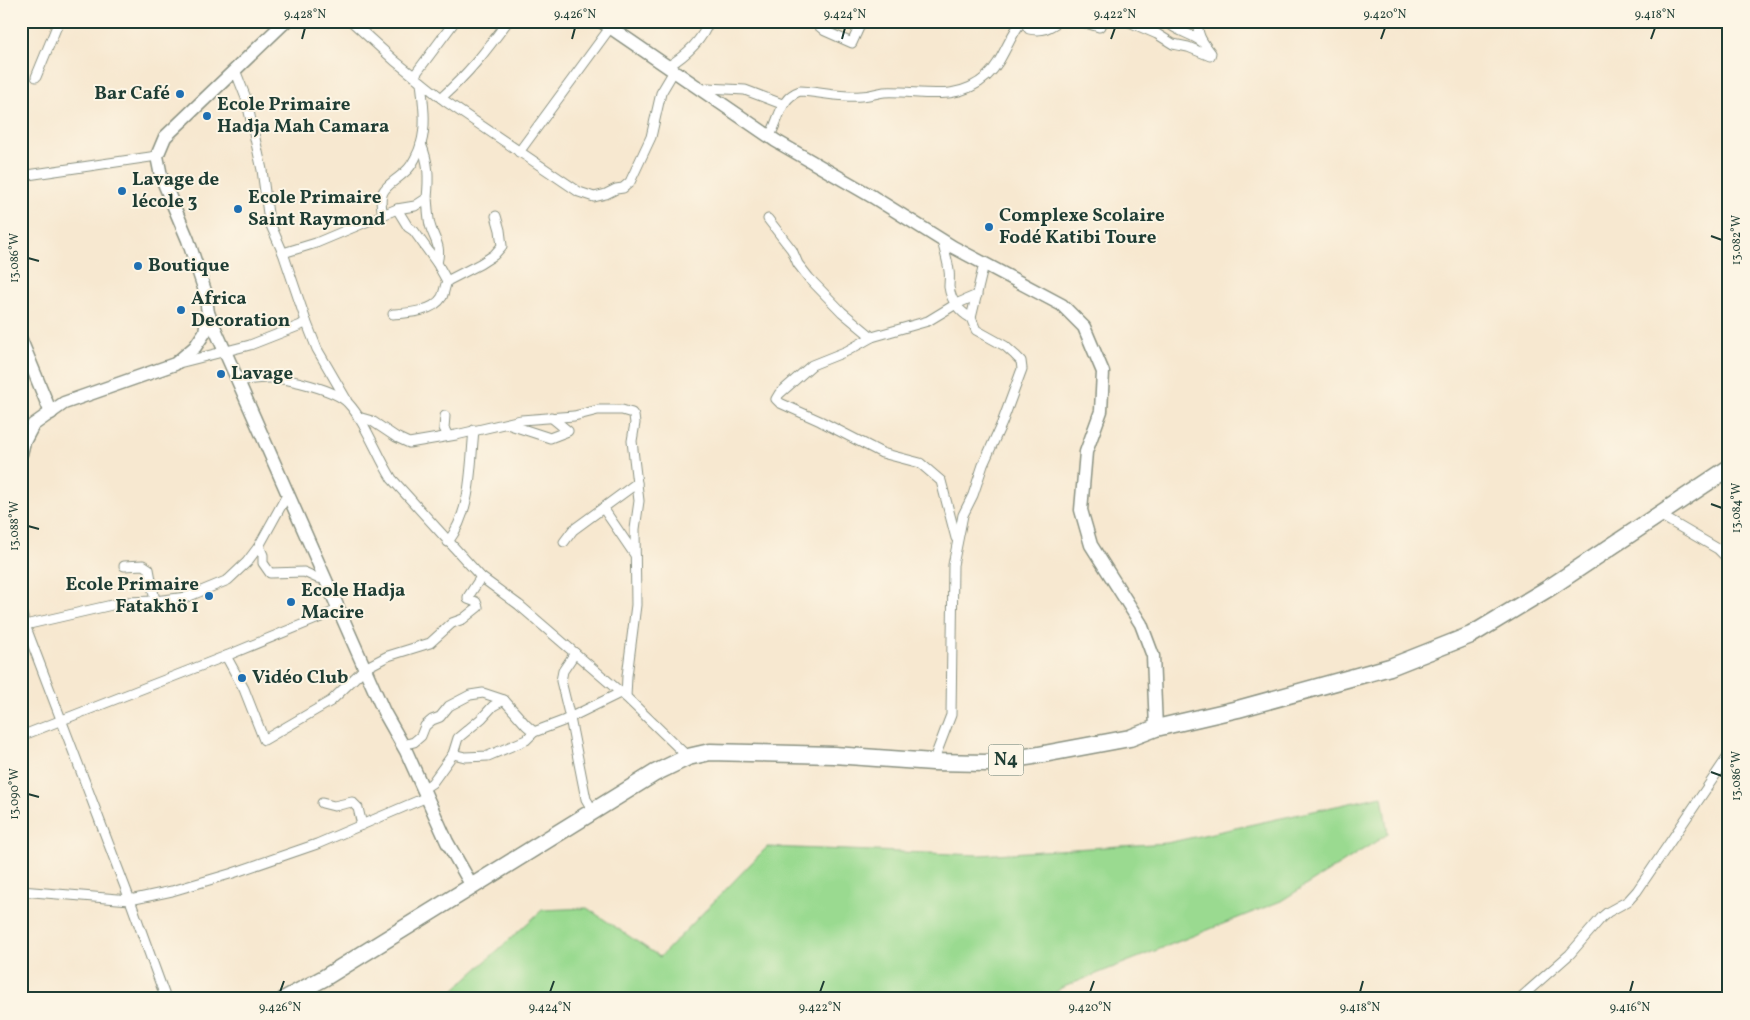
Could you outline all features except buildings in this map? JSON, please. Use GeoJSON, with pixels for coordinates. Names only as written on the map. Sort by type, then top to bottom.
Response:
{"type":"FeatureCollection","features":[{"type":"Feature","properties":{"kind":"highway","name":"N4"},"geometry":{"type":"LineString","coordinates":[[285,999],[324,978],[655,773],[688,757],[710,752],[834,755],[933,762],[986,763],[1130,738],[1156,728],[1238,709],[1390,668],[1471,635],[1549,588],[1729,468]]}},
{"type":"Feature","properties":{"kind":"street"},"geometry":{"type":"LineString","coordinates":[[36,77],[59,21]]}},
{"type":"Feature","properties":{"kind":"street"},"geometry":{"type":"LineString","coordinates":[[176,364],[195,347],[205,332],[208,313],[205,291],[194,257],[161,176],[157,156],[165,137],[286,21]]}},
{"type":"Feature","properties":{"kind":"street"},"geometry":{"type":"LineString","coordinates":[[351,21],[395,62],[441,98],[579,192],[594,197],[623,188],[630,182],[651,137],[661,93],[670,69],[705,32],[709,21]]}},
{"type":"Feature","properties":{"kind":"street"},"geometry":{"type":"LineString","coordinates":[[414,76],[455,21]]}},
{"type":"Feature","properties":{"kind":"street"},"geometry":{"type":"LineString","coordinates":[[441,98],[476,64],[508,21]]}},
{"type":"Feature","properties":{"kind":"street"},"geometry":{"type":"LineString","coordinates":[[813,21],[825,31],[852,43],[862,21]]}},
{"type":"Feature","properties":{"kind":"street"},"geometry":{"type":"LineString","coordinates":[[769,137],[776,127],[782,104],[792,93],[800,91],[860,96],[884,92],[948,94],[969,88],[986,77],[996,67],[1016,28],[1023,21],[1029,29],[1035,31],[1049,29],[1059,21]]}},
{"type":"Feature","properties":{"kind":"street"},"geometry":{"type":"LineString","coordinates":[[1064,21],[1073,21]]}},
{"type":"Feature","properties":{"kind":"street"},"geometry":{"type":"LineString","coordinates":[[1079,21],[1098,27],[1105,21]]}},
{"type":"Feature","properties":{"kind":"street"},"geometry":{"type":"LineString","coordinates":[[1126,21],[1142,24],[1173,44],[1188,47],[1210,56],[1211,54],[1203,43],[1198,30],[1199,21]]}},
{"type":"Feature","properties":{"kind":"street"},"geometry":{"type":"LineString","coordinates":[[1166,21],[1203,43]]}},
{"type":"Feature","properties":{"kind":"street"},"geometry":{"type":"LineString","coordinates":[[518,152],[609,23],[670,69],[769,137],[873,197],[942,240],[1062,305],[1084,327],[1103,372],[1101,411],[1086,452],[1081,510],[1091,545],[1142,624],[1153,656],[1156,728]]}},
{"type":"Feature","properties":{"kind":"street"},"geometry":{"type":"LineString","coordinates":[[235,70],[246,98],[262,170],[269,221],[283,253],[306,321],[317,349],[347,402],[358,416],[392,479],[481,577],[519,605],[624,694],[688,757]]}},
{"type":"Feature","properties":{"kind":"street"},"geometry":{"type":"LineString","coordinates":[[383,214],[380,203],[382,190],[407,170],[421,144],[425,113],[422,82]]}},
{"type":"Feature","properties":{"kind":"street"},"geometry":{"type":"LineString","coordinates":[[702,91],[708,88],[745,90],[782,104]]}},
{"type":"Feature","properties":{"kind":"street"},"geometry":{"type":"LineString","coordinates":[[421,144],[427,159],[429,179],[426,198],[431,228],[437,240],[438,263]]}},
{"type":"Feature","properties":{"kind":"street"},"geometry":{"type":"LineString","coordinates":[[21,176],[157,156]]}},
{"type":"Feature","properties":{"kind":"street"},"geometry":{"type":"LineString","coordinates":[[283,253],[316,243],[397,209],[415,206],[426,198]]}},
{"type":"Feature","properties":{"kind":"street"},"geometry":{"type":"LineString","coordinates":[[393,314],[409,314],[426,310],[442,298],[447,281],[438,263],[414,231],[408,227],[397,209]]}},
{"type":"Feature","properties":{"kind":"street"},"geometry":{"type":"LineString","coordinates":[[447,281],[494,255],[502,246],[496,216]]}},
{"type":"Feature","properties":{"kind":"street"},"geometry":{"type":"LineString","coordinates":[[768,219],[792,250],[798,264],[809,278],[842,312],[872,337]]}},
{"type":"Feature","properties":{"kind":"street"},"geometry":{"type":"LineString","coordinates":[[942,240],[950,270],[949,287],[962,313],[972,318]]}},
{"type":"Feature","properties":{"kind":"street"},"geometry":{"type":"LineString","coordinates":[[933,762],[951,715],[953,579],[957,541],[963,515],[973,495],[983,465],[1002,423],[1022,369],[1021,361],[1005,346],[976,330],[972,318],[984,264]]}},
{"type":"Feature","properties":{"kind":"street"},"geometry":{"type":"LineString","coordinates":[[957,541],[941,481],[920,463],[882,453],[780,403],[776,399],[779,394],[812,365],[847,351],[872,337],[928,321],[977,294]]}},
{"type":"Feature","properties":{"kind":"street"},"geometry":{"type":"LineString","coordinates":[[208,313],[226,350],[237,381],[384,712],[403,745],[448,842],[472,886]]}},
{"type":"Feature","properties":{"kind":"street"},"geometry":{"type":"LineString","coordinates":[[21,454],[24,442],[33,425],[64,403],[176,364],[250,345],[301,325],[306,321]]}},
{"type":"Feature","properties":{"kind":"street"},"geometry":{"type":"LineString","coordinates":[[21,340],[51,413]]}},
{"type":"Feature","properties":{"kind":"street"},"geometry":{"type":"LineString","coordinates":[[237,381],[269,378],[289,380],[333,393],[347,402]]}},
{"type":"Feature","properties":{"kind":"street"},"geometry":{"type":"LineString","coordinates":[[358,416],[372,421],[409,443],[521,420],[574,416],[604,409],[632,412],[635,423],[632,441],[639,501],[635,529],[636,604],[624,694]]}},
{"type":"Feature","properties":{"kind":"street"},"geometry":{"type":"LineString","coordinates":[[445,416],[444,428],[448,436]]}},
{"type":"Feature","properties":{"kind":"street"},"geometry":{"type":"LineString","coordinates":[[507,424],[550,438],[568,431],[551,417]]}},
{"type":"Feature","properties":{"kind":"street"},"geometry":{"type":"LineString","coordinates":[[448,542],[454,534],[466,504],[474,430]]}},
{"type":"Feature","properties":{"kind":"street"},"geometry":{"type":"LineString","coordinates":[[564,542],[574,530],[637,483]]}},
{"type":"Feature","properties":{"kind":"street"},"geometry":{"type":"LineString","coordinates":[[25,625],[97,610],[125,602],[187,597],[228,580],[247,562],[259,546],[287,495]]}},
{"type":"Feature","properties":{"kind":"street"},"geometry":{"type":"LineString","coordinates":[[603,508],[635,555]]}},
{"type":"Feature","properties":{"kind":"street"},"geometry":{"type":"LineString","coordinates":[[1658,514],[1718,550],[1729,560]]}},
{"type":"Feature","properties":{"kind":"street"},"geometry":{"type":"LineString","coordinates":[[259,546],[263,555],[263,564],[270,572],[304,572],[317,578],[325,579]]}},
{"type":"Feature","properties":{"kind":"street"},"geometry":{"type":"LineString","coordinates":[[124,566],[143,565],[149,569],[155,601]]}},
{"type":"Feature","properties":{"kind":"street"},"geometry":{"type":"LineString","coordinates":[[226,656],[241,683],[264,740],[331,701],[365,668],[388,656],[430,643],[452,622],[463,619],[478,607],[476,602],[468,599],[468,597],[481,577]]}},
{"type":"Feature","properties":{"kind":"street"},"geometry":{"type":"LineString","coordinates":[[21,736],[338,610]]}},
{"type":"Feature","properties":{"kind":"street"},"geometry":{"type":"LineString","coordinates":[[21,612],[166,999]]}},
{"type":"Feature","properties":{"kind":"street"},"geometry":{"type":"LineString","coordinates":[[575,653],[561,676],[584,792],[593,811]]}},
{"type":"Feature","properties":{"kind":"street"},"geometry":{"type":"LineString","coordinates":[[403,745],[414,742],[421,736],[425,726],[432,720],[440,717],[449,706],[470,695],[483,693],[504,700],[534,732]]}},
{"type":"Feature","properties":{"kind":"street"},"geometry":{"type":"LineString","coordinates":[[453,754],[465,757],[488,756],[526,740],[534,732],[624,694]]}},
{"type":"Feature","properties":{"kind":"street"},"geometry":{"type":"LineString","coordinates":[[21,891],[130,900],[172,891],[233,873],[317,844],[362,825],[425,793],[453,754],[458,738],[493,706],[504,700]]}},
{"type":"Feature","properties":{"kind":"street"},"geometry":{"type":"LineString","coordinates":[[1519,999],[1570,954],[1602,917],[1628,901],[1637,891],[1729,755]]}},
{"type":"Feature","properties":{"kind":"street"},"geometry":{"type":"LineString","coordinates":[[322,803],[334,806],[352,802],[358,808],[362,825]]}},
{"type":"Feature","properties":{"kind":"green space"},"geometry":{"type":"Polygon","coordinates":[[[1382,796],[1388,834],[1281,901],[1061,988],[1048,999],[444,999],[542,910],[587,908],[660,957],[767,847],[980,855],[1167,843],[1382,796]]]}},
{"type":"Feature","properties":{"kind":"place","name":"Bar Café"},"geometry":{"type":"Point","coordinates":[180,94]}},
{"type":"Feature","properties":{"kind":"place","name":"Ecole Primaire Hadja Mah Camara"},"geometry":{"type":"Point","coordinates":[207,116]}},
{"type":"Feature","properties":{"kind":"place","name":"Lavage de lécole 3"},"geometry":{"type":"Point","coordinates":[122,191]}},
{"type":"Feature","properties":{"kind":"place","name":"Ecole Primaire Saint Raymond"},"geometry":{"type":"Point","coordinates":[238,209]}},
{"type":"Feature","properties":{"kind":"place","name":"Complexe Scolaire Fodé Katibi Toure"},"geometry":{"type":"Point","coordinates":[989,227]}},
{"type":"Feature","properties":{"kind":"place","name":"Boutique"},"geometry":{"type":"Point","coordinates":[138,266]}},
{"type":"Feature","properties":{"kind":"place","name":"Africa Decoration"},"geometry":{"type":"Point","coordinates":[181,310]}},
{"type":"Feature","properties":{"kind":"place","name":"Lavage"},"geometry":{"type":"Point","coordinates":[221,374]}},
{"type":"Feature","properties":{"kind":"place","name":"Ecole Primaire Fatakhö 1"},"geometry":{"type":"Point","coordinates":[209,596]}},
{"type":"Feature","properties":{"kind":"place","name":"Ecole Hadja Macire"},"geometry":{"type":"Point","coordinates":[291,602]}},
{"type":"Feature","properties":{"kind":"place","name":"Vidéo Club"},"geometry":{"type":"Point","coordinates":[242,678]}}]}
